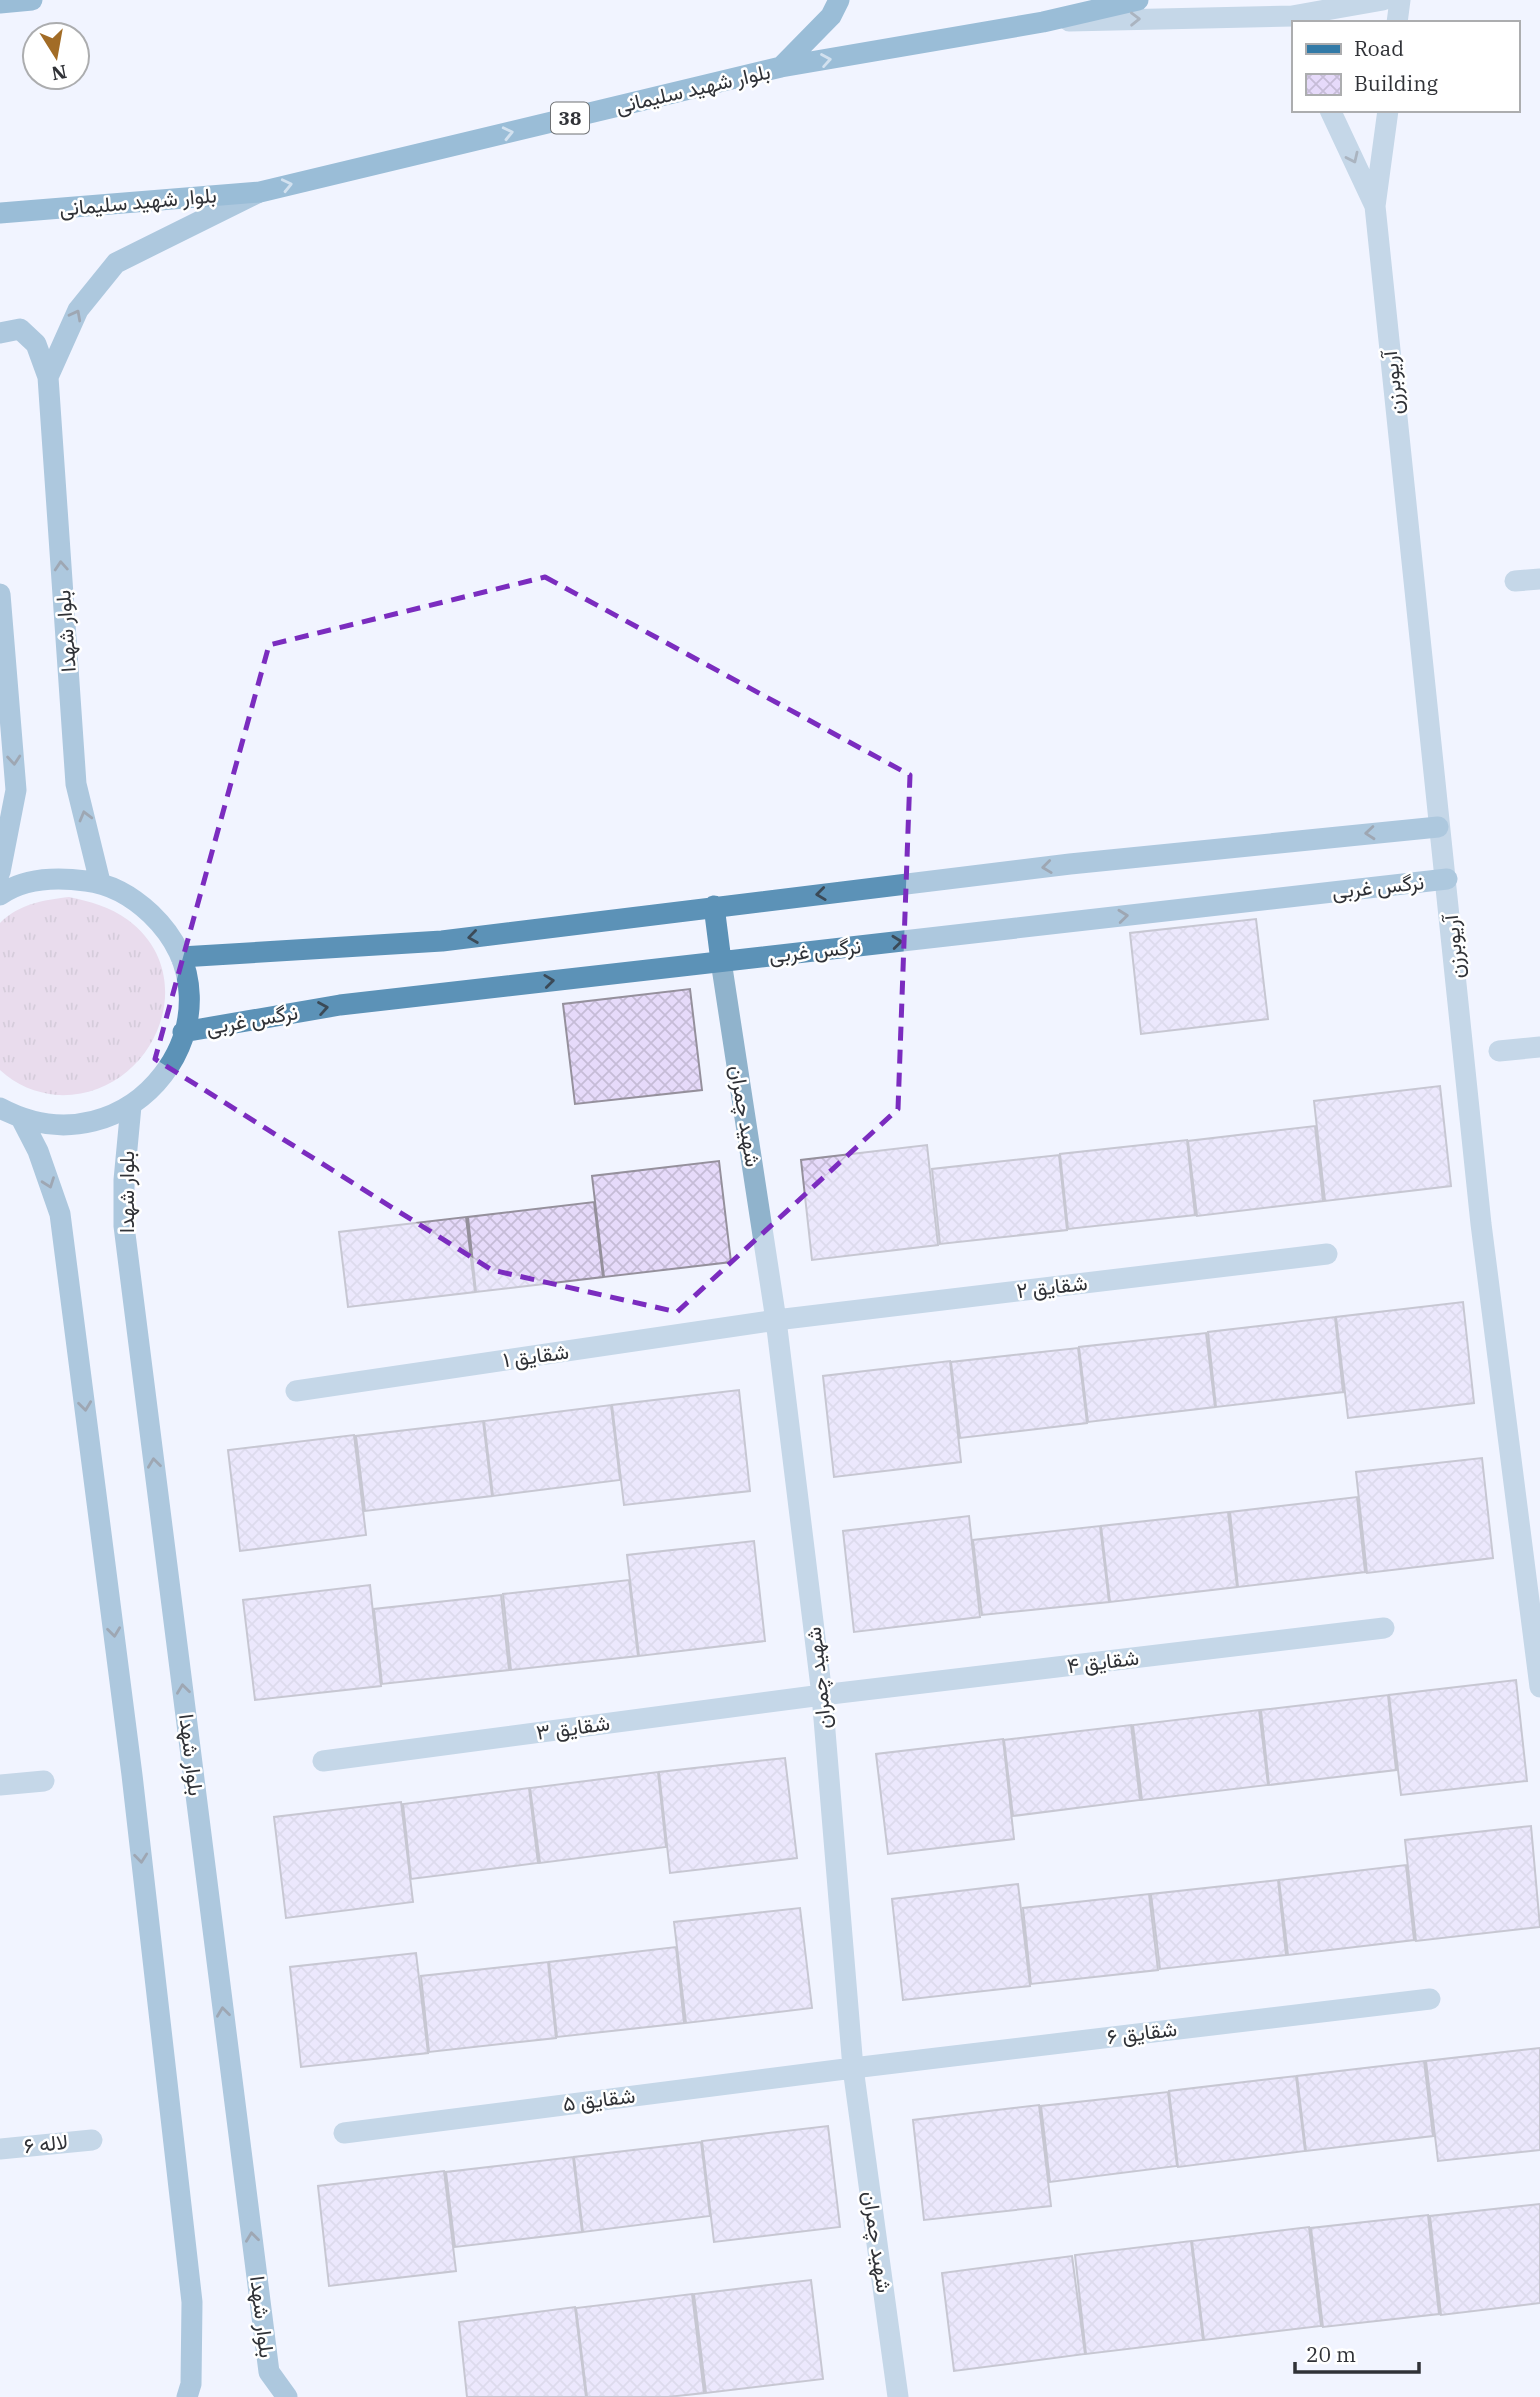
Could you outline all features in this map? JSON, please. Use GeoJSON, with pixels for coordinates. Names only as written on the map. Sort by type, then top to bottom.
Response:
{"type":"FeatureCollection","features":[{"type":"Feature","properties":{"kind":"main road"},"geometry":{"type":"LineString","coordinates":[[0,3],[32,0]]}},
{"type":"Feature","properties":{"kind":"main road"},"geometry":{"type":"LineString","coordinates":[[781,67],[831,16],[839,0]]}},
{"type":"Feature","properties":{"kind":"main road","name":"بلوار شهید سلیمانی"},"geometry":{"type":"LineString","coordinates":[[0,213],[260,192],[781,67],[1042,22],[1138,0]]}},
{"type":"Feature","properties":{"kind":"street"},"geometry":{"type":"LineString","coordinates":[[1042,22],[1293,19],[1383,0]]}},
{"type":"Feature","properties":{"kind":"street"},"geometry":{"type":"LineString","coordinates":[[1397,21],[1400,0]]}},
{"type":"Feature","properties":{"kind":"street"},"geometry":{"type":"LineString","coordinates":[[1331,112],[1375,206]]}},
{"type":"Feature","properties":{"kind":"street"},"geometry":{"type":"LineString","coordinates":[[1375,206],[1388,112]]}},
{"type":"Feature","properties":{"kind":"street"},"geometry":{"type":"LineString","coordinates":[[48,377],[78,310],[116,263],[260,192]]}},
{"type":"Feature","properties":{"kind":"street","name":"آریوبرزن"},"geometry":{"type":"LineString","coordinates":[[1375,206],[1481,1224],[1540,1687]]}},
{"type":"Feature","properties":{"kind":"street"},"geometry":{"type":"LineString","coordinates":[[0,333],[20,328],[36,344],[48,377]]}},
{"type":"Feature","properties":{"kind":"street","name":"بلوار شهدا"},"geometry":{"type":"LineString","coordinates":[[48,377],[76,784],[100,882]]}},
{"type":"Feature","properties":{"kind":"street"},"geometry":{"type":"LineString","coordinates":[[1515,581],[1540,579]]}},
{"type":"Feature","properties":{"kind":"street"},"geometry":{"type":"LineString","coordinates":[[0,594],[16,790],[0,872]]}},
{"type":"Feature","properties":{"kind":"street"},"geometry":{"type":"LineString","coordinates":[[181,957],[442,941],[1070,864],[1438,827]]}},
{"type":"Feature","properties":{"kind":"street"},"geometry":{"type":"LineString","coordinates":[[0,895],[8,890],[53,877],[100,882],[134,898],[162,925],[181,957],[188,1000],[182,1042],[162,1079],[131,1106],[97,1122],[60,1126],[22,1120],[0,1108]]}},
{"type":"Feature","properties":{"kind":"street","name":"نرگس غربی"},"geometry":{"type":"LineString","coordinates":[[183,1032],[340,1005],[1447,879]]}},
{"type":"Feature","properties":{"kind":"street"},"geometry":{"type":"LineString","coordinates":[[714,906],[721,961]]}},
{"type":"Feature","properties":{"kind":"street","name":"شهید چمران"},"geometry":{"type":"LineString","coordinates":[[721,961],[776,1320],[822,1695],[853,2068],[898,2397]]}},
{"type":"Feature","properties":{"kind":"street"},"geometry":{"type":"LineString","coordinates":[[1499,1051],[1540,1047]]}},
{"type":"Feature","properties":{"kind":"street","name":"بلوار شهدا"},"geometry":{"type":"LineString","coordinates":[[131,1106],[124,1180],[124,1226],[267,2359],[269,2372],[287,2397]]}},
{"type":"Feature","properties":{"kind":"street"},"geometry":{"type":"LineString","coordinates":[[22,1120],[38,1151],[60,1214],[132,1775],[192,2302],[191,2384],[187,2397]]}},
{"type":"Feature","properties":{"kind":"street","name":"شقایق ۲"},"geometry":{"type":"LineString","coordinates":[[776,1320],[1328,1254]]}},
{"type":"Feature","properties":{"kind":"street","name":"شقایق ۱"},"geometry":{"type":"LineString","coordinates":[[296,1391],[776,1320]]}},
{"type":"Feature","properties":{"kind":"street","name":"شقایق ۴"},"geometry":{"type":"LineString","coordinates":[[822,1695],[1384,1629]]}},
{"type":"Feature","properties":{"kind":"street","name":"شقایق ۳"},"geometry":{"type":"LineString","coordinates":[[323,1761],[822,1695]]}},
{"type":"Feature","properties":{"kind":"street"},"geometry":{"type":"LineString","coordinates":[[0,1785],[44,1781]]}},
{"type":"Feature","properties":{"kind":"street","name":"شقایق ۶"},"geometry":{"type":"LineString","coordinates":[[853,2068],[1430,1999]]}},
{"type":"Feature","properties":{"kind":"street","name":"شقایق ۵"},"geometry":{"type":"LineString","coordinates":[[344,2133],[853,2068]]}},
{"type":"Feature","properties":{"kind":"street","name":"لاله ۶"},"geometry":{"type":"LineString","coordinates":[[0,2149],[92,2140]]}},
{"type":"Feature","properties":{"kind":"highlighted area"},"geometry":{"type":"Polygon","coordinates":[[[545,577],[910,775],[898,1109],[677,1312],[492,1270],[155,1059],[269,645],[545,577]]]}},
{"type":"Feature","properties":{"kind":"green space"},"geometry":{"type":"Polygon","coordinates":[[[69,897],[100,905],[121,915],[151,944],[163,973],[165,1002],[157,1031],[141,1057],[119,1078],[90,1091],[57,1095],[27,1087],[0,1070],[0,923],[23,907],[69,897]]]}},
{"type":"Feature","properties":{"kind":"building"},"geometry":{"type":"Polygon","coordinates":[[[1256,919],[1268,1019],[1141,1034],[1130,933],[1256,919]]]}},
{"type":"Feature","properties":{"kind":"building"},"geometry":{"type":"Polygon","coordinates":[[[690,989],[702,1090],[575,1104],[563,1004],[690,989]]]}},
{"type":"Feature","properties":{"kind":"building"},"geometry":{"type":"Polygon","coordinates":[[[1440,1086],[1451,1186],[1325,1201],[1314,1101],[1440,1086]]]}},
{"type":"Feature","properties":{"kind":"building"},"geometry":{"type":"Polygon","coordinates":[[[1315,1126],[1323,1201],[1197,1216],[1188,1141],[1315,1126]]]}},
{"type":"Feature","properties":{"kind":"building"},"geometry":{"type":"Polygon","coordinates":[[[1187,1140],[1195,1215],[1068,1229],[1060,1154],[1187,1140]]]}},
{"type":"Feature","properties":{"kind":"building"},"geometry":{"type":"Polygon","coordinates":[[[927,1145],[938,1245],[812,1260],[801,1160],[927,1145]]]}},
{"type":"Feature","properties":{"kind":"building"},"geometry":{"type":"Polygon","coordinates":[[[1059,1155],[1067,1230],[940,1244],[932,1169],[1059,1155]]]}},
{"type":"Feature","properties":{"kind":"building"},"geometry":{"type":"Polygon","coordinates":[[[719,1161],[731,1262],[604,1277],[592,1176],[719,1161]]]}},
{"type":"Feature","properties":{"kind":"building"},"geometry":{"type":"Polygon","coordinates":[[[594,1202],[603,1277],[476,1292],[468,1217],[594,1202]]]}},
{"type":"Feature","properties":{"kind":"building"},"geometry":{"type":"Polygon","coordinates":[[[466,1217],[475,1292],[348,1307],[339,1232],[466,1217]]]}},
{"type":"Feature","properties":{"kind":"building"},"geometry":{"type":"Polygon","coordinates":[[[1463,1302],[1474,1403],[1348,1418],[1336,1317],[1463,1302]]]}},
{"type":"Feature","properties":{"kind":"building"},"geometry":{"type":"Polygon","coordinates":[[[1335,1317],[1343,1392],[1216,1407],[1208,1332],[1335,1317]]]}},
{"type":"Feature","properties":{"kind":"building"},"geometry":{"type":"Polygon","coordinates":[[[1206,1333],[1215,1407],[1088,1422],[1079,1347],[1206,1333]]]}},
{"type":"Feature","properties":{"kind":"building"},"geometry":{"type":"Polygon","coordinates":[[[1078,1348],[1087,1423],[960,1438],[951,1362],[1078,1348]]]}},
{"type":"Feature","properties":{"kind":"building"},"geometry":{"type":"Polygon","coordinates":[[[950,1361],[961,1462],[834,1477],[823,1376],[950,1361]]]}},
{"type":"Feature","properties":{"kind":"building"},"geometry":{"type":"Polygon","coordinates":[[[739,1390],[750,1491],[624,1505],[612,1405],[739,1390]]]}},
{"type":"Feature","properties":{"kind":"building"},"geometry":{"type":"Polygon","coordinates":[[[611,1405],[620,1480],[493,1496],[484,1421],[611,1405]]]}},
{"type":"Feature","properties":{"kind":"building"},"geometry":{"type":"Polygon","coordinates":[[[483,1421],[492,1496],[365,1511],[356,1436],[483,1421]]]}},
{"type":"Feature","properties":{"kind":"building"},"geometry":{"type":"Polygon","coordinates":[[[354,1435],[366,1535],[240,1551],[228,1450],[354,1435]]]}},
{"type":"Feature","properties":{"kind":"building"},"geometry":{"type":"Polygon","coordinates":[[[1482,1458],[1493,1558],[1367,1573],[1356,1472],[1482,1458]]]}},
{"type":"Feature","properties":{"kind":"building"},"geometry":{"type":"Polygon","coordinates":[[[1357,1497],[1365,1572],[1238,1587],[1230,1512],[1357,1497]]]}},
{"type":"Feature","properties":{"kind":"building"},"geometry":{"type":"Polygon","coordinates":[[[1228,1512],[1237,1587],[1110,1602],[1101,1526],[1228,1512]]]}},
{"type":"Feature","properties":{"kind":"building"},"geometry":{"type":"Polygon","coordinates":[[[969,1516],[980,1617],[854,1632],[843,1531],[969,1516]]]}},
{"type":"Feature","properties":{"kind":"building"},"geometry":{"type":"Polygon","coordinates":[[[1100,1526],[1109,1602],[982,1615],[973,1540],[1100,1526]]]}},
{"type":"Feature","properties":{"kind":"building"},"geometry":{"type":"Polygon","coordinates":[[[754,1541],[765,1641],[639,1656],[627,1555],[754,1541]]]}},
{"type":"Feature","properties":{"kind":"building"},"geometry":{"type":"Polygon","coordinates":[[[629,1580],[638,1656],[511,1670],[503,1594],[629,1580]]]}},
{"type":"Feature","properties":{"kind":"building"},"geometry":{"type":"Polygon","coordinates":[[[370,1585],[381,1686],[255,1700],[243,1600],[370,1585]]]}},
{"type":"Feature","properties":{"kind":"building"},"geometry":{"type":"Polygon","coordinates":[[[501,1595],[509,1670],[382,1684],[374,1609],[501,1595]]]}},
{"type":"Feature","properties":{"kind":"building"},"geometry":{"type":"Polygon","coordinates":[[[1516,1680],[1527,1781],[1401,1795],[1389,1695],[1516,1680]]]}},
{"type":"Feature","properties":{"kind":"building"},"geometry":{"type":"Polygon","coordinates":[[[1388,1695],[1396,1770],[1269,1785],[1261,1710],[1388,1695]]]}},
{"type":"Feature","properties":{"kind":"building"},"geometry":{"type":"Polygon","coordinates":[[[1259,1710],[1268,1785],[1142,1800],[1133,1725],[1259,1710]]]}},
{"type":"Feature","properties":{"kind":"building"},"geometry":{"type":"Polygon","coordinates":[[[1131,1725],[1140,1800],[1013,1816],[1004,1740],[1131,1725]]]}},
{"type":"Feature","properties":{"kind":"building"},"geometry":{"type":"Polygon","coordinates":[[[1003,1739],[1014,1839],[888,1854],[876,1754],[1003,1739]]]}},
{"type":"Feature","properties":{"kind":"building"},"geometry":{"type":"Polygon","coordinates":[[[785,1758],[797,1858],[670,1873],[659,1772],[785,1758]]]}},
{"type":"Feature","properties":{"kind":"building"},"geometry":{"type":"Polygon","coordinates":[[[658,1772],[666,1847],[540,1863],[530,1788],[658,1772]]]}},
{"type":"Feature","properties":{"kind":"building"},"geometry":{"type":"Polygon","coordinates":[[[529,1788],[538,1863],[411,1879],[403,1804],[529,1788]]]}},
{"type":"Feature","properties":{"kind":"building"},"geometry":{"type":"Polygon","coordinates":[[[401,1802],[413,1902],[286,1918],[274,1817],[401,1802]]]}},
{"type":"Feature","properties":{"kind":"building"},"geometry":{"type":"Polygon","coordinates":[[[1531,1826],[1540,1927],[1416,1941],[1405,1840],[1531,1826]]]}},
{"type":"Feature","properties":{"kind":"building"},"geometry":{"type":"Polygon","coordinates":[[[1406,1865],[1414,1940],[1288,1955],[1279,1880],[1406,1865]]]}},
{"type":"Feature","properties":{"kind":"building"},"geometry":{"type":"Polygon","coordinates":[[[1278,1880],[1286,1955],[1160,1969],[1151,1894],[1278,1880]]]}},
{"type":"Feature","properties":{"kind":"building"},"geometry":{"type":"Polygon","coordinates":[[[1018,1884],[1030,1986],[903,2000],[892,1899],[1018,1884]]]}},
{"type":"Feature","properties":{"kind":"building"},"geometry":{"type":"Polygon","coordinates":[[[1149,1894],[1158,1970],[1031,1984],[1023,1908],[1149,1894]]]}},
{"type":"Feature","properties":{"kind":"building"},"geometry":{"type":"Polygon","coordinates":[[[800,1908],[812,2008],[686,2023],[674,1922],[800,1908]]]}},
{"type":"Feature","properties":{"kind":"building"},"geometry":{"type":"Polygon","coordinates":[[[676,1947],[684,2023],[557,2037],[549,1962],[676,1947]]]}},
{"type":"Feature","properties":{"kind":"building"},"geometry":{"type":"Polygon","coordinates":[[[416,1953],[428,2053],[301,2067],[290,1967],[416,1953]]]}},
{"type":"Feature","properties":{"kind":"building"},"geometry":{"type":"Polygon","coordinates":[[[548,1962],[556,2038],[429,2052],[421,1976],[548,1962]]]}},
{"type":"Feature","properties":{"kind":"building"},"geometry":{"type":"Polygon","coordinates":[[[1540,2048],[1540,2150],[1438,2161],[1426,2061],[1540,2048]]]}},
{"type":"Feature","properties":{"kind":"building"},"geometry":{"type":"Polygon","coordinates":[[[1424,2061],[1433,2136],[1306,2151],[1297,2076],[1424,2061]]]}},
{"type":"Feature","properties":{"kind":"building"},"geometry":{"type":"Polygon","coordinates":[[[1296,2076],[1305,2151],[1178,2167],[1169,2091],[1296,2076]]]}},
{"type":"Feature","properties":{"kind":"building"},"geometry":{"type":"Polygon","coordinates":[[[1168,2092],[1177,2166],[1050,2182],[1041,2106],[1168,2092]]]}},
{"type":"Feature","properties":{"kind":"building"},"geometry":{"type":"Polygon","coordinates":[[[1039,2105],[1051,2206],[924,2220],[913,2120],[1039,2105]]]}},
{"type":"Feature","properties":{"kind":"building"},"geometry":{"type":"Polygon","coordinates":[[[828,2126],[840,2227],[714,2242],[702,2141],[828,2126]]]}},
{"type":"Feature","properties":{"kind":"building"},"geometry":{"type":"Polygon","coordinates":[[[701,2142],[710,2216],[583,2232],[574,2157],[701,2142]]]}},
{"type":"Feature","properties":{"kind":"building"},"geometry":{"type":"Polygon","coordinates":[[[573,2157],[582,2232],[455,2247],[446,2172],[573,2157]]]}},
{"type":"Feature","properties":{"kind":"building"},"geometry":{"type":"Polygon","coordinates":[[[444,2171],[456,2271],[329,2286],[318,2186],[444,2171]]]}},
{"type":"Feature","properties":{"kind":"building"},"geometry":{"type":"Polygon","coordinates":[[[1540,2204],[1540,2303],[1441,2315],[1430,2216],[1540,2204]]]}},
{"type":"Feature","properties":{"kind":"building"},"geometry":{"type":"Polygon","coordinates":[[[1428,2215],[1439,2314],[1323,2327],[1311,2228],[1428,2215]]]}},
{"type":"Feature","properties":{"kind":"building"},"geometry":{"type":"Polygon","coordinates":[[[1309,2227],[1321,2326],[1204,2340],[1192,2241],[1309,2227]]]}},
{"type":"Feature","properties":{"kind":"building"},"geometry":{"type":"Polygon","coordinates":[[[1191,2241],[1203,2340],[1086,2354],[1075,2255],[1191,2241]]]}},
{"type":"Feature","properties":{"kind":"building"},"geometry":{"type":"Polygon","coordinates":[[[1072,2256],[1085,2354],[954,2371],[942,2273],[1072,2256]]]}},
{"type":"Feature","properties":{"kind":"building"},"geometry":{"type":"Polygon","coordinates":[[[811,2280],[823,2379],[706,2393],[694,2294],[811,2280]]]}},
{"type":"Feature","properties":{"kind":"building"},"geometry":{"type":"Polygon","coordinates":[[[692,2294],[704,2393],[668,2397],[587,2397],[576,2308],[692,2294]]]}},
{"type":"Feature","properties":{"kind":"building"},"geometry":{"type":"Polygon","coordinates":[[[575,2307],[586,2397],[467,2397],[459,2322],[575,2307]]]}}]}
